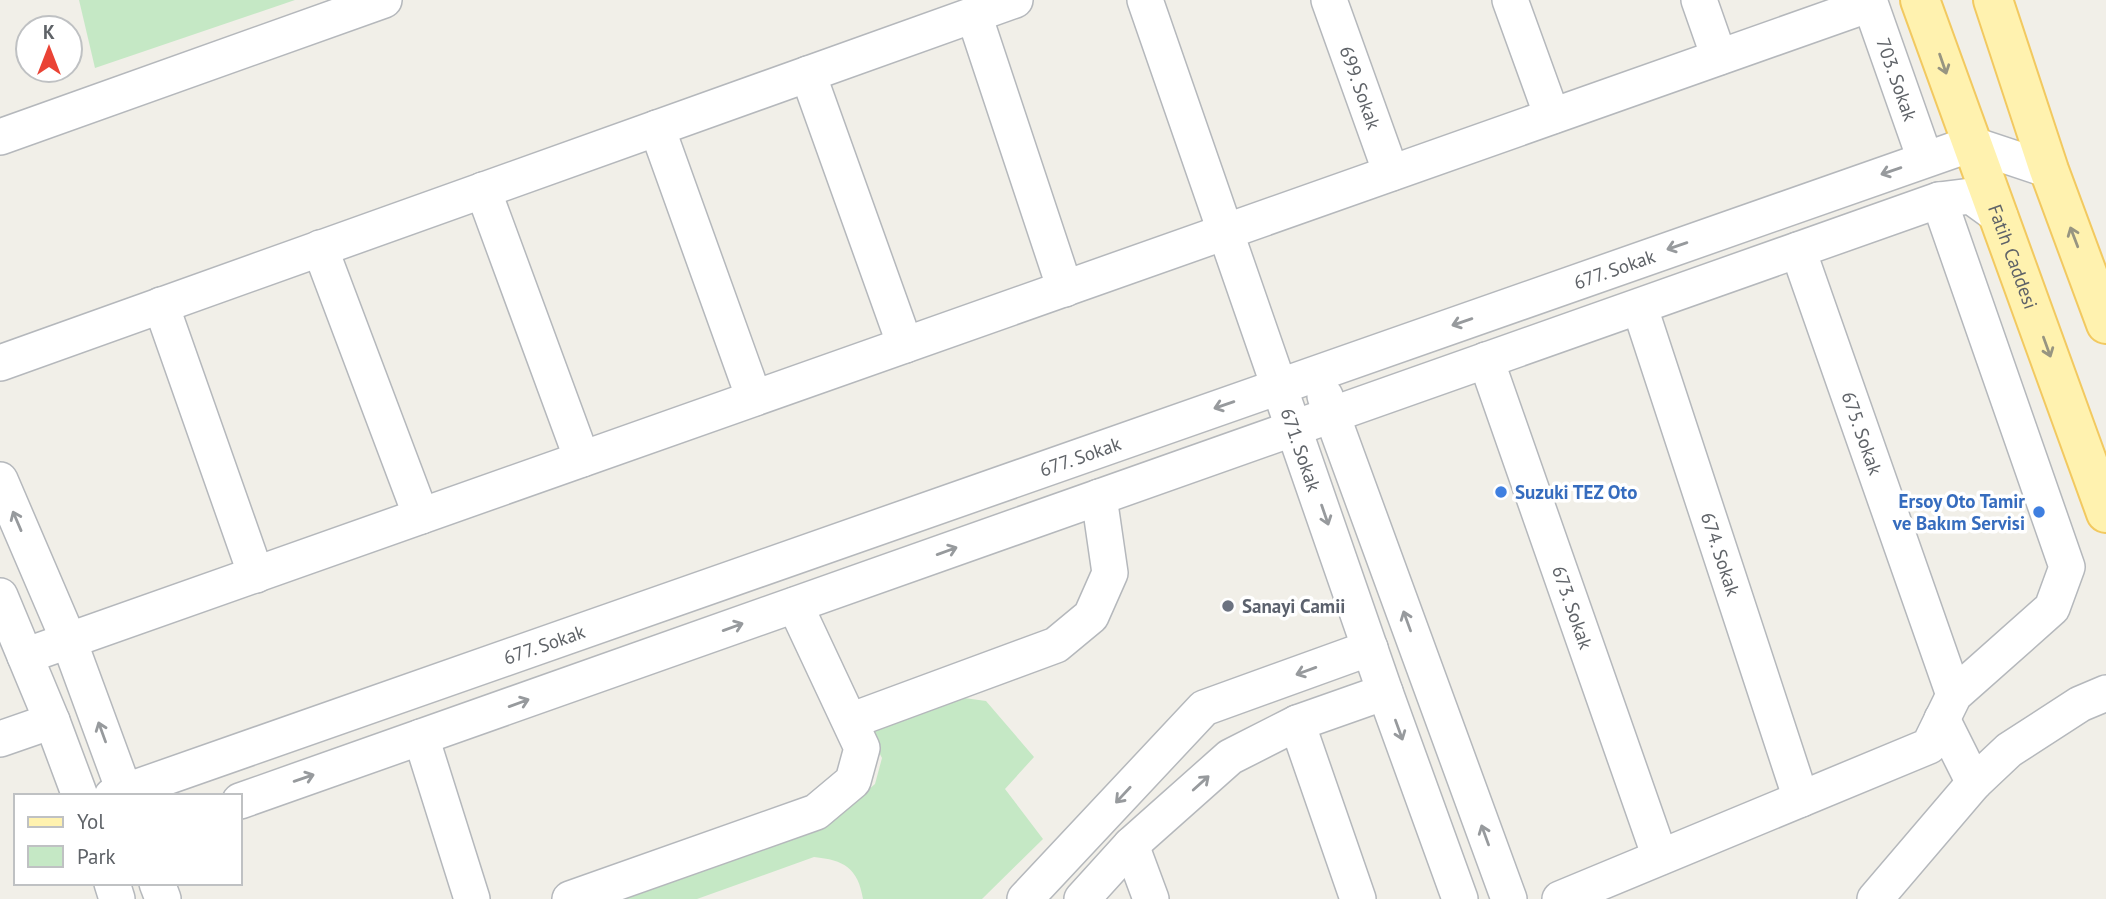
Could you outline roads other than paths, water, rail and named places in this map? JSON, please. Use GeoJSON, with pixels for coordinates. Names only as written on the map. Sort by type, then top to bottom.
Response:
{"type":"FeatureCollection","features":[{"type":"Feature","properties":{"kind":"main road","name":"Fatih Caddesi"},"geometry":{"type":"LineString","coordinates":[[1920,0],[2106,513]]}},
{"type":"Feature","properties":{"kind":"main road"},"geometry":{"type":"LineString","coordinates":[[1993,0],[2049,170],[2102,301]]}},
{"type":"Feature","properties":{"kind":"street"},"geometry":{"type":"LineString","coordinates":[[0,137],[384,0]]}},
{"type":"Feature","properties":{"kind":"street"},"geometry":{"type":"LineString","coordinates":[[0,363],[1015,0]]}},
{"type":"Feature","properties":{"kind":"street","name":"671. Sokak"},"geometry":{"type":"LineString","coordinates":[[1145,0],[1385,692],[1460,899]]}},
{"type":"Feature","properties":{"kind":"street","name":"699. Sokak"},"geometry":{"type":"LineString","coordinates":[[1329,0],[1391,173]]}},
{"type":"Feature","properties":{"kind":"street"},"geometry":{"type":"LineString","coordinates":[[1510,0],[1552,116]]}},
{"type":"Feature","properties":{"kind":"street"},"geometry":{"type":"LineString","coordinates":[[1699,0],[1719,57]]}},
{"type":"Feature","properties":{"kind":"street"},"geometry":{"type":"LineString","coordinates":[[25,656],[1870,2]]}},
{"type":"Feature","properties":{"kind":"street","name":"703. Sokak"},"geometry":{"type":"LineString","coordinates":[[1870,2],[1925,159]]}},
{"type":"Feature","properties":{"kind":"street"},"geometry":{"type":"LineString","coordinates":[[974,15],[1065,289]]}},
{"type":"Feature","properties":{"kind":"street"},"geometry":{"type":"LineString","coordinates":[[808,74],[905,345]]}},
{"type":"Feature","properties":{"kind":"street"},"geometry":{"type":"LineString","coordinates":[[657,128],[754,398]]}},
{"type":"Feature","properties":{"kind":"street"},"geometry":{"type":"LineString","coordinates":[[1971,144],[2049,170]]}},
{"type":"Feature","properties":{"kind":"street","name":"677. Sokak"},"geometry":{"type":"LineString","coordinates":[[121,794],[1971,144]]}},
{"type":"Feature","properties":{"kind":"street"},"geometry":{"type":"LineString","coordinates":[[483,190],[582,459]]}},
{"type":"Feature","properties":{"kind":"street"},"geometry":{"type":"LineString","coordinates":[[242,800],[1295,427],[1640,308],[1939,200],[1971,196],[2000,217]]}},
{"type":"Feature","properties":{"kind":"street"},"geometry":{"type":"LineString","coordinates":[[1560,899],[1930,746],[1948,707],[2052,608],[2067,567],[1939,200]]}},
{"type":"Feature","properties":{"kind":"street"},"geometry":{"type":"LineString","coordinates":[[320,248],[422,516]]}},
{"type":"Feature","properties":{"kind":"street","name":"675. Sokak"},"geometry":{"type":"LineString","coordinates":[[1798,250],[1974,783]]}},
{"type":"Feature","properties":{"kind":"street"},"geometry":{"type":"LineString","coordinates":[[161,305],[256,575]]}},
{"type":"Feature","properties":{"kind":"street","name":"674. Sokak"},"geometry":{"type":"LineString","coordinates":[[1640,308],[1801,799]]}},
{"type":"Feature","properties":{"kind":"street","name":"673. Sokak"},"geometry":{"type":"LineString","coordinates":[[1486,360],[1660,857]]}},
{"type":"Feature","properties":{"kind":"street","name":"671. Sokak"},"geometry":{"type":"LineString","coordinates":[[1318,372],[1509,899]]}},
{"type":"Feature","properties":{"kind":"street"},"geometry":{"type":"LineString","coordinates":[[0,480],[69,641],[121,794]]}},
{"type":"Feature","properties":{"kind":"street"},"geometry":{"type":"LineString","coordinates":[[850,722],[1056,645],[1091,616],[1110,573],[1099,497]]}},
{"type":"Feature","properties":{"kind":"street"},"geometry":{"type":"LineString","coordinates":[[0,596],[79,794]]}},
{"type":"Feature","properties":{"kind":"street"},"geometry":{"type":"LineString","coordinates":[[570,899],[816,812],[853,781],[862,748],[794,605]]}},
{"type":"Feature","properties":{"kind":"street"},"geometry":{"type":"LineString","coordinates":[[1025,899],[1204,708],[1370,648]]}},
{"type":"Feature","properties":{"kind":"street"},"geometry":{"type":"LineString","coordinates":[[1082,899],[1131,845],[1230,757],[1297,723],[1385,692]]}},
{"type":"Feature","properties":{"kind":"street"},"geometry":{"type":"LineString","coordinates":[[1875,899],[1974,783],[2008,750],[2080,704],[2106,693]]}},
{"type":"Feature","properties":{"kind":"street"},"geometry":{"type":"LineString","coordinates":[[0,739],[52,722]]}},
{"type":"Feature","properties":{"kind":"street"},"geometry":{"type":"LineString","coordinates":[[1297,723],[1358,899]]}},
{"type":"Feature","properties":{"kind":"street"},"geometry":{"type":"LineString","coordinates":[[421,737],[472,899]]}},
{"type":"Feature","properties":{"kind":"street"},"geometry":{"type":"LineString","coordinates":[[1131,845],[1150,899]]}},
{"type":"Feature","properties":{"kind":"place","name":"Suzuki TEZ Oto"},"geometry":{"type":"Point","coordinates":[1501,492]}},
{"type":"Feature","properties":{"kind":"place","name":"Ersoy Oto Tamir ve Bakım Servisi"},"geometry":{"type":"Point","coordinates":[2039,512]}},
{"type":"Feature","properties":{"kind":"place","name":"Sanayi Camii"},"geometry":{"type":"Point","coordinates":[1228,606]}}]}
